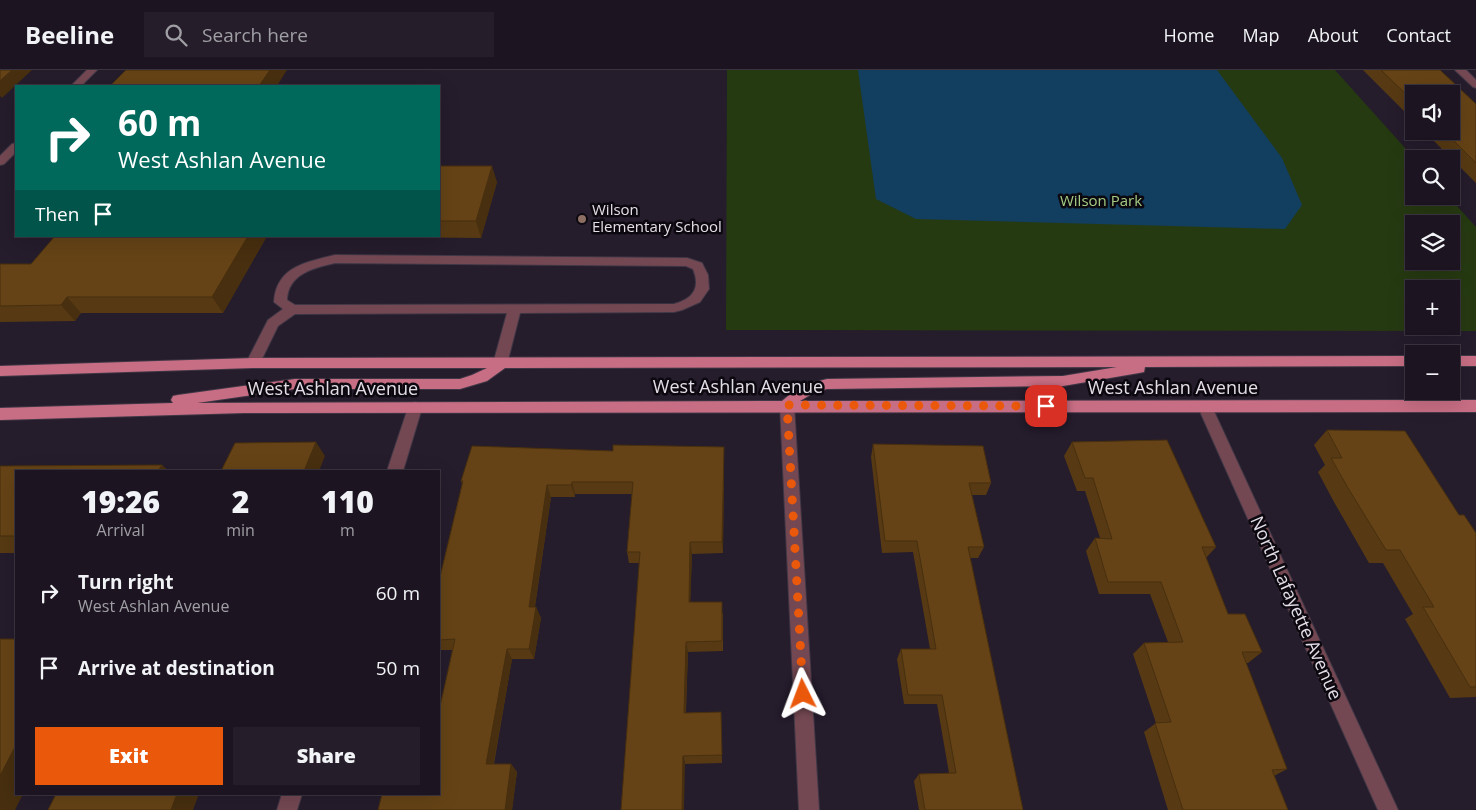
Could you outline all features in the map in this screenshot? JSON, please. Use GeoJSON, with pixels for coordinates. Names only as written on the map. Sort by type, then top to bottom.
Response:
{"type":"FeatureCollection","features":[{"type":"Feature","properties":{"kind":"main road"},"geometry":{"type":"LineString","coordinates":[[787,405],[796,394],[811,386],[819,385],[1063,381],[1183,361]]}},
{"type":"Feature","properties":{"kind":"main road","name":"West Ashlan Avenue"},"geometry":{"type":"LineString","coordinates":[[0,370],[253,364],[1405,361]]}},
{"type":"Feature","properties":{"kind":"main road"},"geometry":{"type":"LineString","coordinates":[[1460,361],[1476,361]]}},
{"type":"Feature","properties":{"kind":"main road"},"geometry":{"type":"LineString","coordinates":[[107,410],[295,384],[460,384],[476,381],[490,374],[500,364]]}},
{"type":"Feature","properties":{"kind":"main road","name":"West Ashlan Avenue"},"geometry":{"type":"LineString","coordinates":[[0,414],[244,407],[415,408],[787,405],[1476,406]]}},
{"type":"Feature","properties":{"kind":"street"},"geometry":{"type":"LineString","coordinates":[[77,85],[92,70]]}},
{"type":"Feature","properties":{"kind":"street"},"geometry":{"type":"LineString","coordinates":[[1460,70],[1476,85]]}},
{"type":"Feature","properties":{"kind":"street"},"geometry":{"type":"LineString","coordinates":[[0,162],[15,147]]}},
{"type":"Feature","properties":{"kind":"street"},"geometry":{"type":"LineString","coordinates":[[335,260],[687,262],[698,266],[703,275],[701,293],[696,301],[674,308],[515,308],[292,309],[280,302],[279,292],[284,282],[294,272],[306,266],[335,260]]}},
{"type":"Feature","properties":{"kind":"street"},"geometry":{"type":"LineString","coordinates":[[500,364],[515,308]]}},
{"type":"Feature","properties":{"kind":"street"},"geometry":{"type":"LineString","coordinates":[[253,364],[273,323],[292,309]]}},
{"type":"Feature","properties":{"kind":"street"},"geometry":{"type":"LineString","coordinates":[[787,405],[809,810]]}},
{"type":"Feature","properties":{"kind":"street","name":"North Lafayette Avenue"},"geometry":{"type":"LineString","coordinates":[[1205,407],[1388,810]]}},
{"type":"Feature","properties":{"kind":"street"},"geometry":{"type":"LineString","coordinates":[[395,470],[415,408]]}},
{"type":"Feature","properties":{"kind":"street"},"geometry":{"type":"LineString","coordinates":[[287,810],[292,795]]}},
{"type":"Feature","properties":{"kind":"green space","name":"Wilson Park"},"geometry":{"type":"Polygon","coordinates":[[[727,70],[1335,70],[1407,150],[1405,150],[1405,205],[1456,205],[1476,227],[1476,331],[1460,331],[1460,280],[1405,280],[1405,331],[726,330],[727,70]]]}},
{"type":"Feature","properties":{"kind":"water"},"geometry":{"type":"Polygon","coordinates":[[[858,70],[1217,70],[1282,158],[1302,205],[1285,229],[916,219],[876,199],[858,70]]]}},
{"type":"Feature","properties":{"kind":"building"},"geometry":{"type":"Polygon","coordinates":[[[0,70],[12,70],[0,81],[0,70]]]}},
{"type":"Feature","properties":{"kind":"building"},"geometry":{"type":"Polygon","coordinates":[[[126,70],[270,70],[260,85],[111,85],[126,70]]]}},
{"type":"Feature","properties":{"kind":"building"},"geometry":{"type":"Polygon","coordinates":[[[1381,70],[1440,70],[1456,85],[1405,85],[1405,93],[1381,70]]]}},
{"type":"Feature","properties":{"kind":"building"},"geometry":{"type":"Polygon","coordinates":[[[1460,89],[1476,104],[1476,163],[1453,140],[1460,140],[1460,89]]]}},
{"type":"Feature","properties":{"kind":"building"},"geometry":{"type":"Polygon","coordinates":[[[440,166],[492,166],[476,221],[440,221],[440,166]]]}},
{"type":"Feature","properties":{"kind":"building"},"geometry":{"type":"Polygon","coordinates":[[[54,237],[247,237],[212,297],[67,297],[61,305],[0,306],[0,264],[31,264],[54,237]]]}},
{"type":"Feature","properties":{"kind":"building"},"geometry":{"type":"Polygon","coordinates":[[[1327,430],[1405,431],[1459,515],[1464,515],[1476,533],[1476,687],[1470,687],[1423,607],[1434,607],[1400,550],[1386,550],[1348,488],[1331,458],[1342,458],[1327,430]]]}},
{"type":"Feature","properties":{"kind":"building"},"geometry":{"type":"Polygon","coordinates":[[[1167,440],[1216,547],[1202,547],[1228,614],[1245,614],[1262,652],[1242,652],[1287,769],[1272,770],[1288,810],[1183,810],[1155,723],[1171,722],[1144,643],[1183,642],[1161,582],[1108,582],[1095,538],[1112,539],[1093,478],[1085,478],[1072,442],[1167,440]]]}},
{"type":"Feature","properties":{"kind":"building"},"geometry":{"type":"Polygon","coordinates":[[[316,442],[304,470],[222,470],[235,443],[316,442]]]}},
{"type":"Feature","properties":{"kind":"building"},"geometry":{"type":"Polygon","coordinates":[[[873,444],[983,446],[991,483],[969,483],[984,547],[968,547],[1023,810],[925,810],[919,774],[956,773],[942,695],[908,695],[901,649],[936,649],[917,541],[885,541],[873,444]]]}},
{"type":"Feature","properties":{"kind":"building"},"geometry":{"type":"Polygon","coordinates":[[[613,445],[724,447],[722,542],[690,542],[689,602],[722,602],[722,641],[686,642],[684,713],[721,712],[722,755],[683,756],[682,810],[621,810],[640,552],[627,552],[633,482],[572,482],[571,485],[547,485],[529,607],[536,607],[529,649],[507,649],[486,764],[511,764],[505,810],[378,810],[382,795],[440,795],[440,706],[455,639],[440,640],[440,577],[463,481],[461,481],[472,446],[613,451],[613,445]]]}},
{"type":"Feature","properties":{"kind":"building"},"geometry":{"type":"Polygon","coordinates":[[[162,465],[159,470],[15,470],[15,536],[0,536],[0,466],[162,465]]]}},
{"type":"Feature","properties":{"kind":"building"},"geometry":{"type":"Polygon","coordinates":[[[0,639],[15,639],[15,747],[0,776],[0,639]]]}},
{"type":"Feature","properties":{"kind":"building"},"geometry":{"type":"Polygon","coordinates":[[[56,795],[177,795],[171,810],[48,810],[56,795]]]}},
{"type":"Feature","properties":{"kind":"place","name":"Wilson Elementary School"},"geometry":{"type":"Point","coordinates":[582,219]}},
{"type":"Feature","properties":{"kind":"route"},"geometry":{"type":"LineString","coordinates":[[803,694],[787,405],[1046,406]]}}]}
